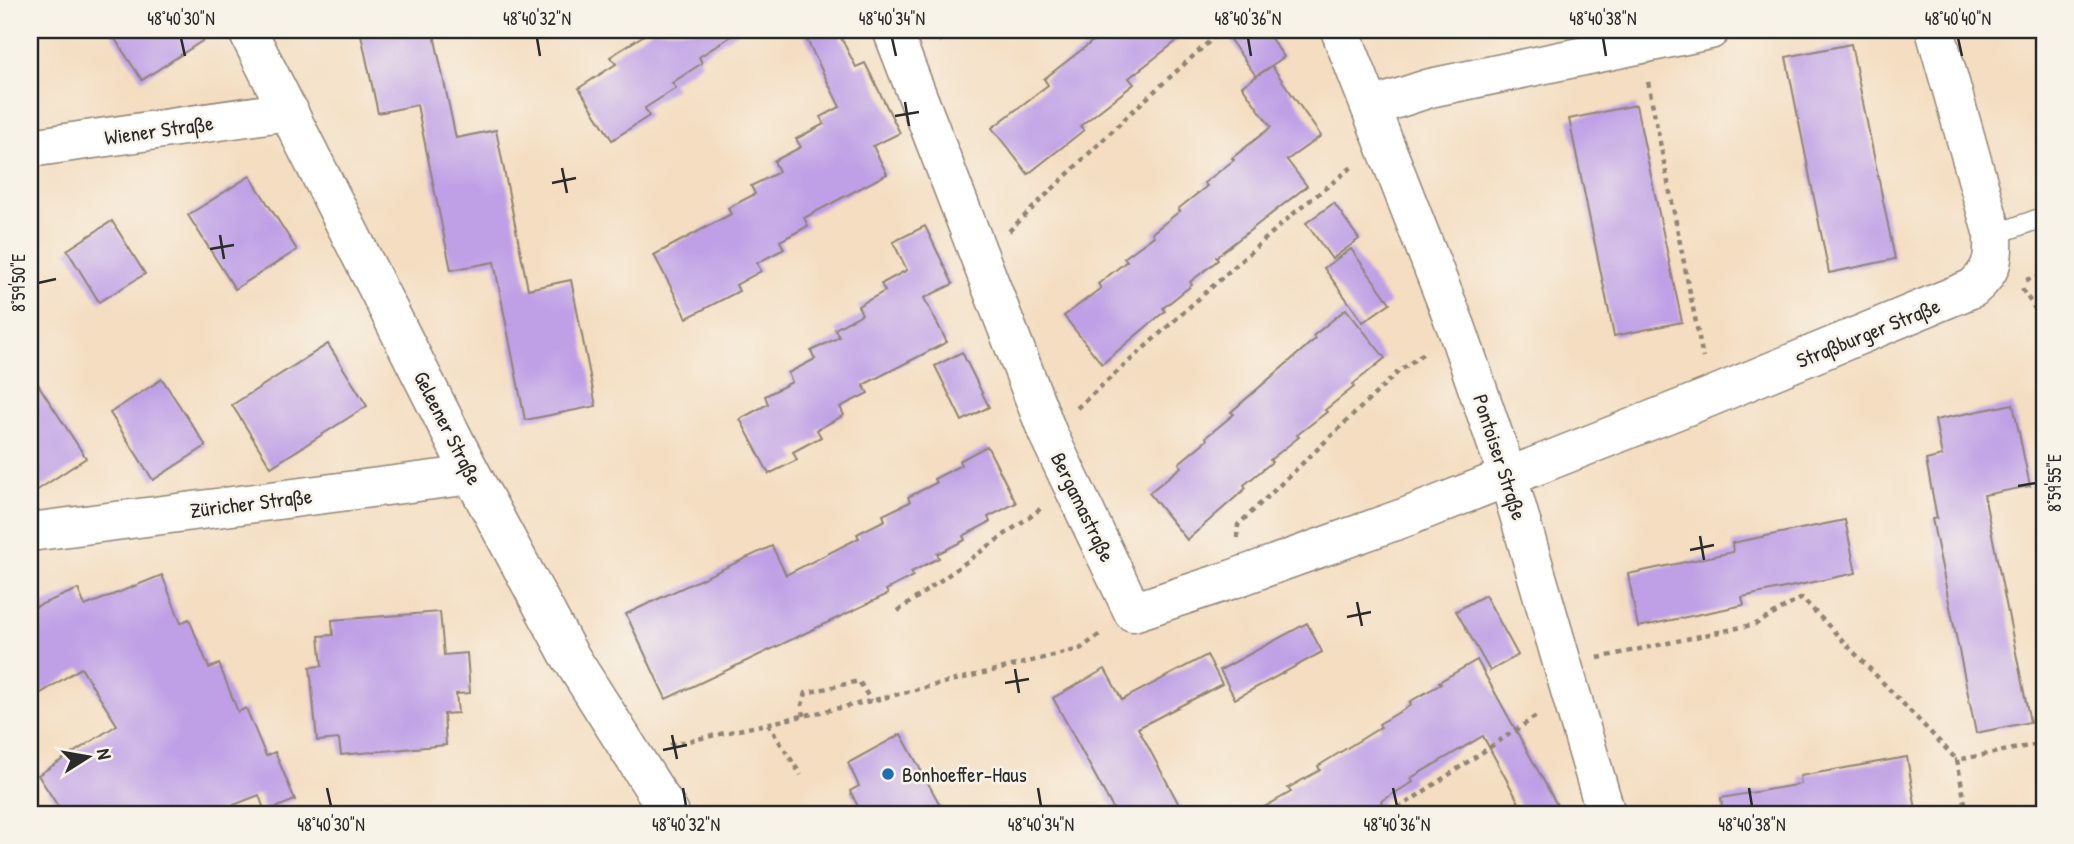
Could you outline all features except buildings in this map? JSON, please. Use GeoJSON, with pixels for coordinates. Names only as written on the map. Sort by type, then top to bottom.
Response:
{"type":"FeatureCollection","features":[{"type":"Feature","properties":{"kind":"street","name":"Geleener Straße"},"geometry":{"type":"LineString","coordinates":[[247,30],[472,475],[568,653],[670,814]]}},
{"type":"Feature","properties":{"kind":"street","name":"Bergamastraße"},"geometry":{"type":"LineString","coordinates":[[892,30],[1048,434],[1133,612],[1384,525],[1508,477]]}},
{"type":"Feature","properties":{"kind":"street","name":"Pontoiser Straße"},"geometry":{"type":"LineString","coordinates":[[1340,30],[1457,329],[1508,477],[1606,814]]}},
{"type":"Feature","properties":{"kind":"street"},"geometry":{"type":"LineString","coordinates":[[1378,124],[1430,88],[1710,30]]}},
{"type":"Feature","properties":{"kind":"street","name":"Straßburger Straße"},"geometry":{"type":"LineString","coordinates":[[1508,477],[1973,288],[1988,275],[1994,253],[1993,235],[1935,30]]}},
{"type":"Feature","properties":{"kind":"street","name":"Wiener Straße"},"geometry":{"type":"LineString","coordinates":[[30,148],[289,111]]}},
{"type":"Feature","properties":{"kind":"street","name":"Züricher Straße"},"geometry":{"type":"LineString","coordinates":[[30,532],[472,475]]}},
{"type":"Feature","properties":{"kind":"lane"},"geometry":{"type":"LineString","coordinates":[[1993,235],[2044,217]]}},
{"type":"Feature","properties":{"kind":"path"},"geometry":{"type":"LineString","coordinates":[[981,257],[1137,107],[1222,30]]}},
{"type":"Feature","properties":{"kind":"path"},"geometry":{"type":"LineString","coordinates":[[1641,43],[1710,397]]}},
{"type":"Feature","properties":{"kind":"path"},"geometry":{"type":"LineString","coordinates":[[1048,434],[1293,214],[1378,124]]}},
{"type":"Feature","properties":{"kind":"path"},"geometry":{"type":"LineString","coordinates":[[2018,282],[2044,322]]}},
{"type":"Feature","properties":{"kind":"path"},"geometry":{"type":"LineString","coordinates":[[1238,525],[1396,373],[1457,329]]}},
{"type":"Feature","properties":{"kind":"path"},"geometry":{"type":"LineString","coordinates":[[898,611],[1073,487]]}},
{"type":"Feature","properties":{"kind":"path"},"geometry":{"type":"LineString","coordinates":[[1390,814],[1567,679],[1756,624],[1802,598],[1956,760],[1967,814]]}},
{"type":"Feature","properties":{"kind":"path"},"geometry":{"type":"LineString","coordinates":[[631,754],[870,701],[1080,649]]}},
{"type":"Feature","properties":{"kind":"path"},"geometry":{"type":"LineString","coordinates":[[804,716],[802,705],[806,693],[859,681],[870,701]]}},
{"type":"Feature","properties":{"kind":"path"},"geometry":{"type":"LineString","coordinates":[[768,724],[801,775]]}},
{"type":"Feature","properties":{"kind":"path"},"geometry":{"type":"LineString","coordinates":[[1956,760],[2044,743]]}},
{"type":"Feature","properties":{"kind":"place","name":"Bonhoeffer-Haus"},"geometry":{"type":"Point","coordinates":[888,774]}}]}
